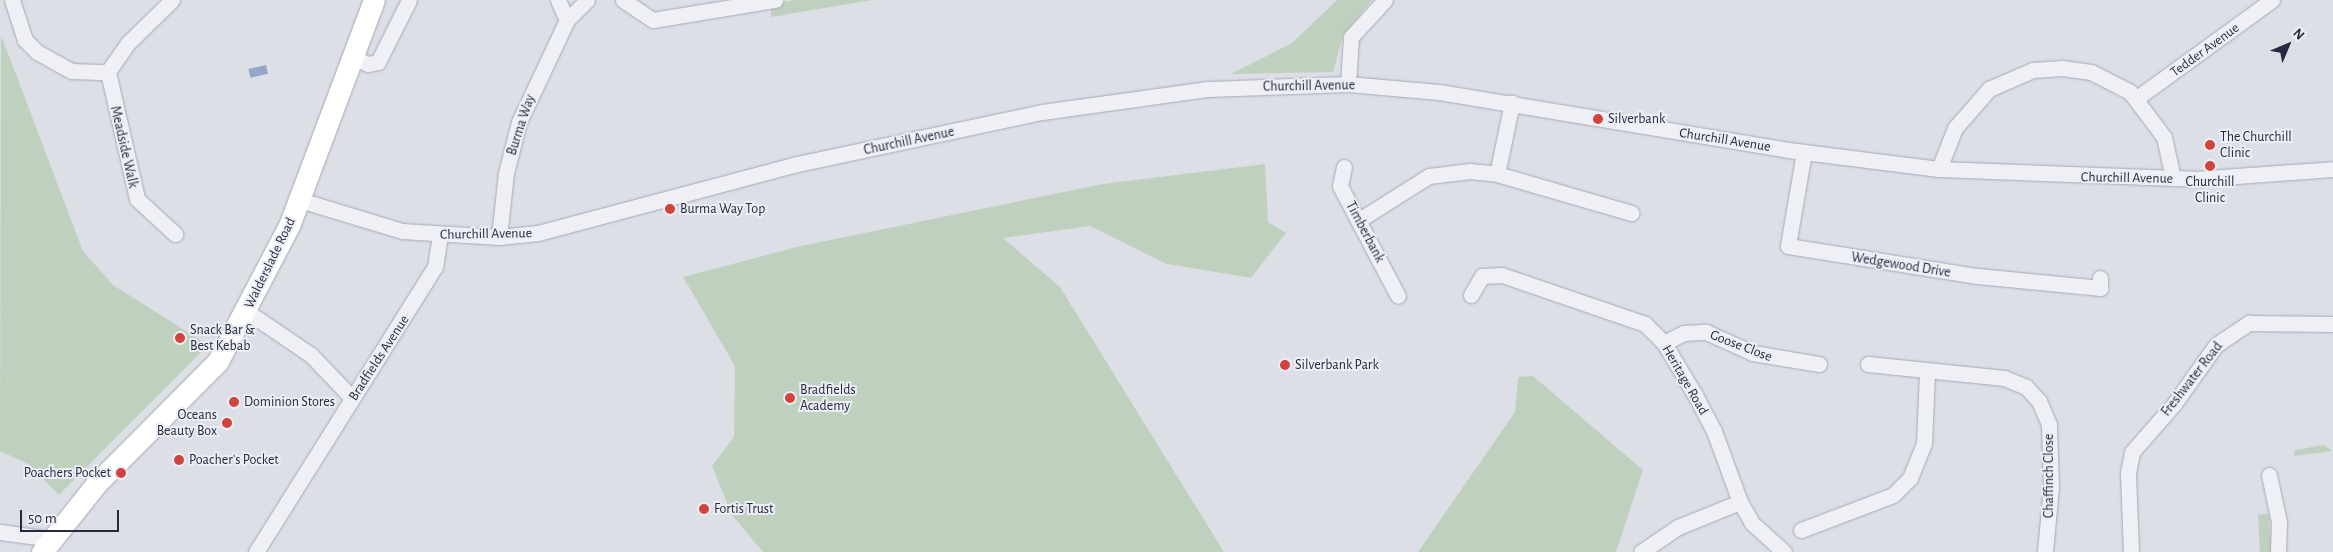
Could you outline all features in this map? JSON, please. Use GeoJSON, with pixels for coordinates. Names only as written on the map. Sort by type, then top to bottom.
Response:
{"type":"FeatureCollection","features":[{"type":"Feature","properties":{"kind":"street"},"geometry":{"type":"LineString","coordinates":[[12,0],[25,40],[37,52],[71,71],[108,72],[128,42],[172,0]]}},
{"type":"Feature","properties":{"kind":"street","name":"Walderslade Road"},"geometry":{"type":"LineString","coordinates":[[47,545],[96,484],[197,387],[246,312],[300,200],[374,0]]}},
{"type":"Feature","properties":{"kind":"street"},"geometry":{"type":"LineString","coordinates":[[354,58],[368,64],[378,62],[409,0]]}},
{"type":"Feature","properties":{"kind":"street"},"geometry":{"type":"LineString","coordinates":[[558,0],[567,20]]}},
{"type":"Feature","properties":{"kind":"street","name":"Burma Way"},"geometry":{"type":"LineString","coordinates":[[499,236],[506,173],[519,122],[567,20],[587,0]]}},
{"type":"Feature","properties":{"kind":"street"},"geometry":{"type":"LineString","coordinates":[[623,0],[652,20],[775,0]]}},
{"type":"Feature","properties":{"kind":"street"},"geometry":{"type":"LineString","coordinates":[[1348,84],[1351,37],[1386,0]]}},
{"type":"Feature","properties":{"kind":"street","name":"Tedder Avenue"},"geometry":{"type":"LineString","coordinates":[[2137,98],[2272,0]]}},
{"type":"Feature","properties":{"kind":"street"},"geometry":{"type":"LineString","coordinates":[[1938,169],[1955,128],[1971,106],[1989,89],[2033,70],[2091,72],[2137,98],[2164,137],[2173,178]]}},
{"type":"Feature","properties":{"kind":"street","name":"Meadside Walk"},"geometry":{"type":"LineString","coordinates":[[108,72],[137,199],[175,234]]}},
{"type":"Feature","properties":{"kind":"street","name":"Churchill Avenue"},"geometry":{"type":"LineString","coordinates":[[300,200],[378,227],[440,235],[499,236],[553,231],[797,164],[1042,112],[1208,88],[1348,84],[1512,104],[1804,152],[1938,169],[2173,178],[2333,169]]}},
{"type":"Feature","properties":{"kind":"street"},"geometry":{"type":"LineString","coordinates":[[1497,174],[1512,104]]}},
{"type":"Feature","properties":{"kind":"street","name":"Wedgewood Drive"},"geometry":{"type":"LineString","coordinates":[[1804,152],[1788,246],[1978,276],[2100,288],[2100,278]]}},
{"type":"Feature","properties":{"kind":"street","name":"Timberbank"},"geometry":{"type":"LineString","coordinates":[[1344,167],[1340,186],[1360,220],[1398,296]]}},
{"type":"Feature","properties":{"kind":"street"},"geometry":{"type":"LineString","coordinates":[[1360,220],[1429,176],[1444,172],[1497,174],[1631,213]]}},
{"type":"Feature","properties":{"kind":"street","name":"Bradfields Avenue"},"geometry":{"type":"LineString","coordinates":[[256,552],[435,267],[440,235]]}},
{"type":"Feature","properties":{"kind":"street","name":"Heritage Road"},"geometry":{"type":"LineString","coordinates":[[1472,295],[1482,276],[1502,274],[1645,324],[1664,343],[1714,431],[1740,502],[1752,523],[1784,552]]}},
{"type":"Feature","properties":{"kind":"street"},"geometry":{"type":"LineString","coordinates":[[246,312],[311,355],[352,398]]}},
{"type":"Feature","properties":{"kind":"street","name":"Freshwater Road"},"geometry":{"type":"LineString","coordinates":[[2131,552],[2128,473],[2132,452],[2174,404],[2216,345],[2249,323],[2333,324]]}},
{"type":"Feature","properties":{"kind":"street","name":"Goose Close"},"geometry":{"type":"LineString","coordinates":[[1664,343],[1684,333],[1706,332],[1753,354],[1819,364]]}},
{"type":"Feature","properties":{"kind":"street","name":"Chaffinch Close"},"geometry":{"type":"LineString","coordinates":[[1868,364],[2004,378],[2026,387],[2039,400],[2049,425],[2051,487],[2045,552]]}},
{"type":"Feature","properties":{"kind":"street"},"geometry":{"type":"LineString","coordinates":[[1801,530],[1893,495],[1910,478],[1924,444],[1927,370]]}},
{"type":"Feature","properties":{"kind":"street"},"geometry":{"type":"LineString","coordinates":[[2269,475],[2279,522],[2278,552]]}},
{"type":"Feature","properties":{"kind":"street"},"geometry":{"type":"LineString","coordinates":[[1641,552],[1678,527],[1740,502]]}},
{"type":"Feature","properties":{"kind":"street"},"geometry":{"type":"LineString","coordinates":[[0,532],[47,545]]}},
{"type":"Feature","properties":{"kind":"green space"},"geometry":{"type":"Polygon","coordinates":[[[796,0],[873,0],[771,17],[771,4],[796,0]]]}},
{"type":"Feature","properties":{"kind":"green space"},"geometry":{"type":"Polygon","coordinates":[[[1337,0],[1372,0],[1343,35],[1333,72],[1231,74],[1292,43],[1337,0]]]}},
{"type":"Feature","properties":{"kind":"green space"},"geometry":{"type":"Polygon","coordinates":[[[1,35],[83,251],[113,285],[208,345],[59,495],[28,464],[0,451],[1,35]]]}},
{"type":"Feature","properties":{"kind":"green space","name":"Bradfields Academy"},"geometry":{"type":"Polygon","coordinates":[[[1265,164],[1268,222],[1286,233],[1251,278],[1167,264],[1090,226],[1003,238],[1060,287],[1224,552],[763,552],[732,515],[712,466],[734,437],[735,366],[683,277],[801,246],[1103,184],[1265,164]]]}},
{"type":"Feature","properties":{"kind":"green space"},"geometry":{"type":"Polygon","coordinates":[[[1533,376],[1643,470],[1616,552],[1418,552],[1515,412],[1518,377],[1533,376]]]}},
{"type":"Feature","properties":{"kind":"green space"},"geometry":{"type":"Polygon","coordinates":[[[2324,445],[2332,451],[2294,456],[2295,450],[2324,445]]]}},
{"type":"Feature","properties":{"kind":"green space"},"geometry":{"type":"Polygon","coordinates":[[[2269,514],[2271,552],[2260,552],[2258,515],[2269,514]]]}},
{"type":"Feature","properties":{"kind":"water"},"geometry":{"type":"Polygon","coordinates":[[[266,65],[268,74],[250,78],[248,69],[266,65]]]}},
{"type":"Feature","properties":{"kind":"place","name":"Silverbank"},"geometry":{"type":"Point","coordinates":[1598,119]}},
{"type":"Feature","properties":{"kind":"place","name":"The Churchill Clinic"},"geometry":{"type":"Point","coordinates":[2210,145]}},
{"type":"Feature","properties":{"kind":"place","name":"Churchill Clinic"},"geometry":{"type":"Point","coordinates":[2210,166]}},
{"type":"Feature","properties":{"kind":"place","name":"Burma Way Top"},"geometry":{"type":"Point","coordinates":[670,209]}},
{"type":"Feature","properties":{"kind":"place","name":"Snack Bar & Best Kebab"},"geometry":{"type":"Point","coordinates":[180,338]}},
{"type":"Feature","properties":{"kind":"place","name":"Silverbank Park"},"geometry":{"type":"Point","coordinates":[1285,365]}},
{"type":"Feature","properties":{"kind":"place","name":"Bradfields Academy"},"geometry":{"type":"Point","coordinates":[790,398]}},
{"type":"Feature","properties":{"kind":"place","name":"Dominion Stores"},"geometry":{"type":"Point","coordinates":[234,402]}},
{"type":"Feature","properties":{"kind":"place","name":"Oceans Beauty Box"},"geometry":{"type":"Point","coordinates":[227,423]}},
{"type":"Feature","properties":{"kind":"place","name":"Poacher's Pocket"},"geometry":{"type":"Point","coordinates":[179,460]}},
{"type":"Feature","properties":{"kind":"place","name":"Poachers Pocket"},"geometry":{"type":"Point","coordinates":[121,473]}},
{"type":"Feature","properties":{"kind":"place","name":"Fortis Trust"},"geometry":{"type":"Point","coordinates":[704,509]}}]}
